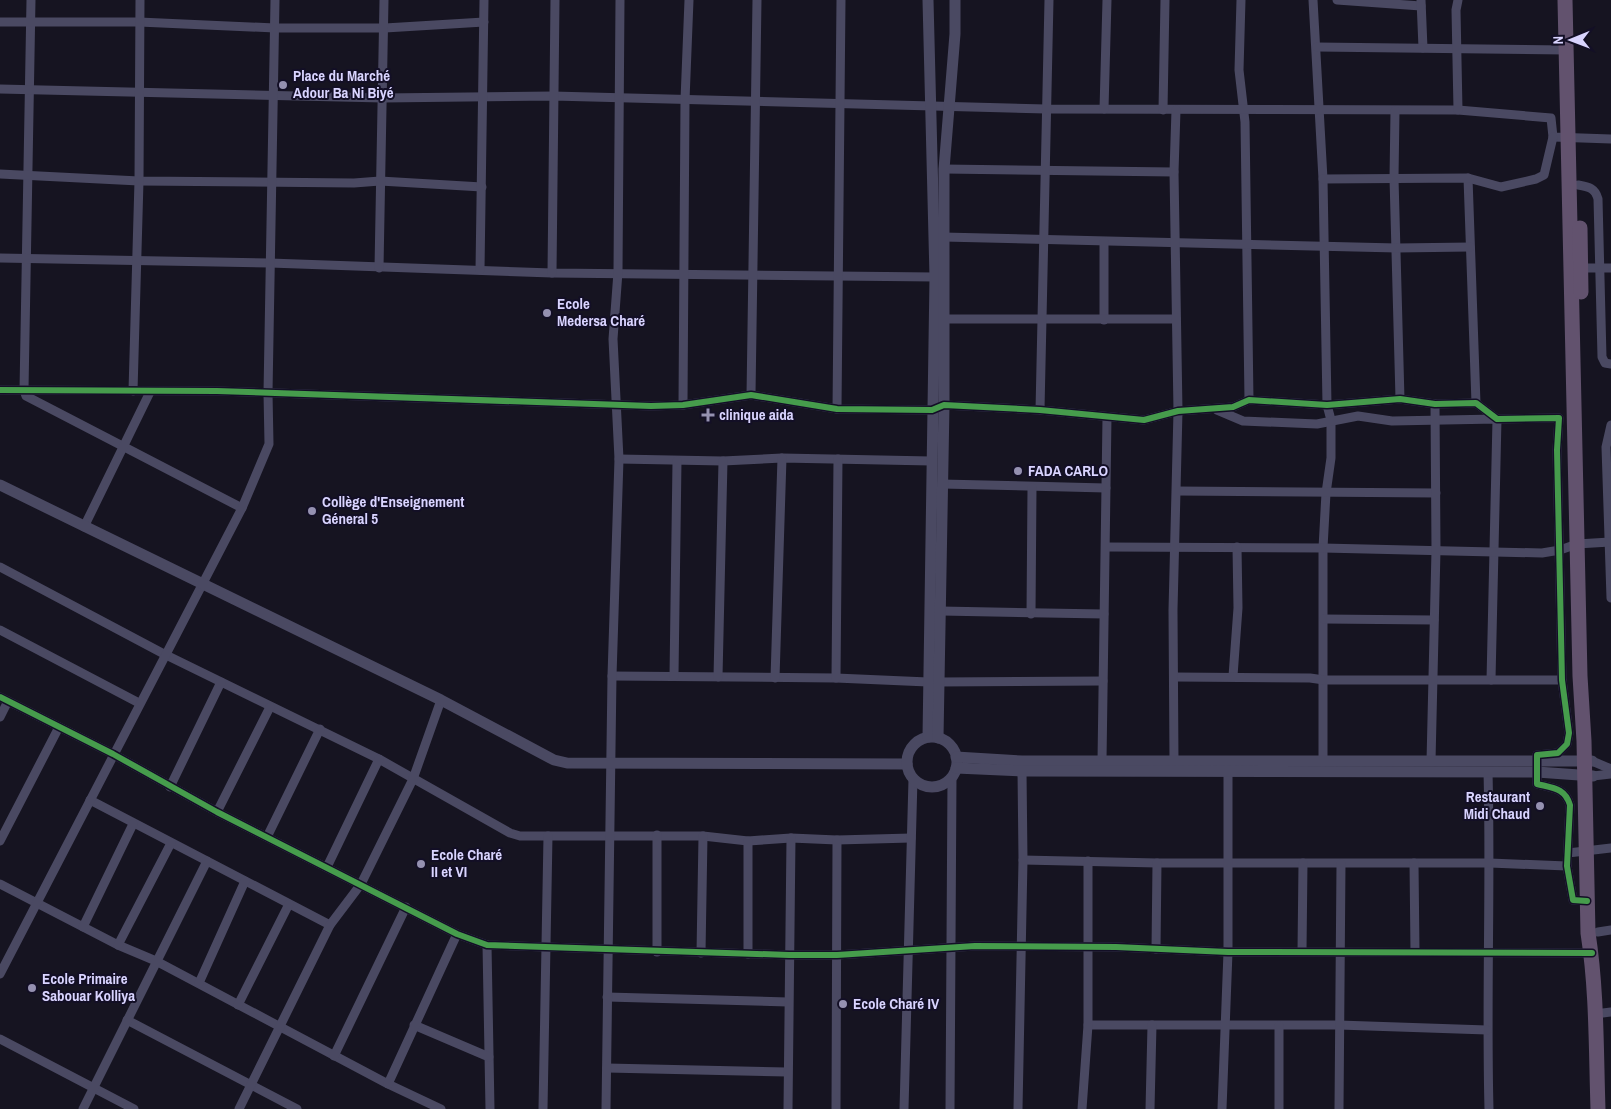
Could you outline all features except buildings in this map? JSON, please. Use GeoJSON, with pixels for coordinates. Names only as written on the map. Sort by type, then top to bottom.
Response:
{"type":"FeatureCollection","features":[{"type":"Feature","properties":{"kind":"highway"},"geometry":{"type":"LineString","coordinates":[[1565,0],[1566,137],[1588,761],[1598,850],[1604,931],[1592,953]]}},
{"type":"Feature","properties":{"kind":"highway"},"geometry":{"type":"LineString","coordinates":[[1574,0],[1566,137],[1578,185],[1582,268],[1581,543]]}},
{"type":"Feature","properties":{"kind":"highway"},"geometry":{"type":"LineString","coordinates":[[1598,850],[1587,901],[1588,933],[1592,953],[1596,1014],[1598,1109]]}},
{"type":"Feature","properties":{"kind":"street"},"geometry":{"type":"LineString","coordinates":[[31,0],[24,390],[27,398],[123,449],[242,508]]}},
{"type":"Feature","properties":{"kind":"street"},"geometry":{"type":"LineString","coordinates":[[134,391],[139,181],[140,0]]}},
{"type":"Feature","properties":{"kind":"street"},"geometry":{"type":"LineString","coordinates":[[0,974],[164,654],[242,508],[269,444],[268,393],[275,0]]}},
{"type":"Feature","properties":{"kind":"street"},"geometry":{"type":"LineString","coordinates":[[380,268],[380,181],[386,28],[384,0]]}},
{"type":"Feature","properties":{"kind":"street"},"geometry":{"type":"LineString","coordinates":[[480,270],[484,0]]}},
{"type":"Feature","properties":{"kind":"street"},"geometry":{"type":"LineString","coordinates":[[552,273],[555,0]]}},
{"type":"Feature","properties":{"kind":"street"},"geometry":{"type":"LineString","coordinates":[[606,1109],[613,762],[612,676],[619,459],[613,339],[618,272],[620,0]]}},
{"type":"Feature","properties":{"kind":"street"},"geometry":{"type":"LineString","coordinates":[[683,405],[685,100],[689,0]]}},
{"type":"Feature","properties":{"kind":"street"},"geometry":{"type":"LineString","coordinates":[[751,395],[757,0]]}},
{"type":"Feature","properties":{"kind":"street"},"geometry":{"type":"LineString","coordinates":[[837,409],[840,0]]}},
{"type":"Feature","properties":{"kind":"street"},"geometry":{"type":"LineString","coordinates":[[928,0],[935,276],[931,461],[933,737]]}},
{"type":"Feature","properties":{"kind":"street"},"geometry":{"type":"LineString","coordinates":[[933,682],[941,612],[944,404],[944,169],[955,0]]}},
{"type":"Feature","properties":{"kind":"street"},"geometry":{"type":"LineString","coordinates":[[1040,410],[1048,0]]}},
{"type":"Feature","properties":{"kind":"street"},"geometry":{"type":"LineString","coordinates":[[1104,110],[1107,0]]}},
{"type":"Feature","properties":{"kind":"street"},"geometry":{"type":"LineString","coordinates":[[1163,110],[1165,0]]}},
{"type":"Feature","properties":{"kind":"street"},"geometry":{"type":"LineString","coordinates":[[1241,0],[1239,36],[1242,110],[1245,122],[1250,400]]}},
{"type":"Feature","properties":{"kind":"street"},"geometry":{"type":"LineString","coordinates":[[1313,0],[1323,179],[1327,405],[1331,420],[1331,458],[1326,493],[1323,548],[1323,762]]}},
{"type":"Feature","properties":{"kind":"street"},"geometry":{"type":"LineString","coordinates":[[1337,0],[1421,3],[1422,48]]}},
{"type":"Feature","properties":{"kind":"street"},"geometry":{"type":"LineString","coordinates":[[1458,0],[1458,110]]}},
{"type":"Feature","properties":{"kind":"street"},"geometry":{"type":"LineString","coordinates":[[0,22],[139,22],[275,28],[386,28],[484,22]]}},
{"type":"Feature","properties":{"kind":"street"},"geometry":{"type":"LineString","coordinates":[[1317,47],[1566,50]]}},
{"type":"Feature","properties":{"kind":"street"},"geometry":{"type":"LineString","coordinates":[[0,89],[383,98],[553,96],[618,99],[840,102],[949,108],[1458,110],[1551,118],[1566,137],[1611,139]]}},
{"type":"Feature","properties":{"kind":"street"},"geometry":{"type":"LineString","coordinates":[[1174,762],[1178,412],[1174,172],[1176,110]]}},
{"type":"Feature","properties":{"kind":"street"},"geometry":{"type":"LineString","coordinates":[[1395,111],[1394,178],[1400,400]]}},
{"type":"Feature","properties":{"kind":"street"},"geometry":{"type":"LineString","coordinates":[[1323,179],[1468,178],[1501,187],[1536,179],[1544,175],[1566,137]]}},
{"type":"Feature","properties":{"kind":"street"},"geometry":{"type":"LineString","coordinates":[[944,169],[1174,172]]}},
{"type":"Feature","properties":{"kind":"street"},"geometry":{"type":"LineString","coordinates":[[0,174],[139,181],[354,183],[380,181],[482,187]]}},
{"type":"Feature","properties":{"kind":"street"},"geometry":{"type":"LineString","coordinates":[[1468,178],[1476,403]]}},
{"type":"Feature","properties":{"kind":"street"},"geometry":{"type":"LineString","coordinates":[[1578,185],[1590,187],[1596,193],[1598,199],[1602,357],[1605,363],[1611,364]]}},
{"type":"Feature","properties":{"kind":"street"},"geometry":{"type":"LineString","coordinates":[[943,238],[1323,244],[1397,248],[1470,247]]}},
{"type":"Feature","properties":{"kind":"street"},"geometry":{"type":"LineString","coordinates":[[1104,242],[1104,320]]}},
{"type":"Feature","properties":{"kind":"street"},"geometry":{"type":"LineString","coordinates":[[0,258],[270,263],[552,273],[618,272],[935,276]]}},
{"type":"Feature","properties":{"kind":"street"},"geometry":{"type":"LineString","coordinates":[[1582,268],[1611,268]]}},
{"type":"Feature","properties":{"kind":"street"},"geometry":{"type":"LineString","coordinates":[[943,319],[1176,319]]}},
{"type":"Feature","properties":{"kind":"street"},"geometry":{"type":"LineString","coordinates":[[0,390],[268,393],[683,405],[751,395],[837,409],[932,410],[944,404],[1040,410],[1144,420],[1178,412],[1234,407],[1250,400],[1327,405],[1400,400],[1435,404],[1476,403],[1496,419]]}},
{"type":"Feature","properties":{"kind":"street"},"geometry":{"type":"LineString","coordinates":[[84,527],[150,392]]}},
{"type":"Feature","properties":{"kind":"street"},"geometry":{"type":"LineString","coordinates":[[1431,761],[1436,550],[1435,404]]}},
{"type":"Feature","properties":{"kind":"street"},"geometry":{"type":"LineString","coordinates":[[1216,410],[1243,421],[1317,424],[1358,416],[1392,421],[1559,418],[1562,680],[1569,733],[1567,744],[1558,753],[1537,755],[1537,784],[1563,791],[1567,796],[1570,806],[1567,866],[1573,900],[1587,901]]}},
{"type":"Feature","properties":{"kind":"street"},"geometry":{"type":"LineString","coordinates":[[1102,761],[1107,417]]}},
{"type":"Feature","properties":{"kind":"street"},"geometry":{"type":"LineString","coordinates":[[1491,680],[1496,419]]}},
{"type":"Feature","properties":{"kind":"street"},"geometry":{"type":"LineString","coordinates":[[1611,425],[1606,447],[1611,598]]}},
{"type":"Feature","properties":{"kind":"street"},"geometry":{"type":"LineString","coordinates":[[619,459],[723,461],[782,458],[931,461]]}},
{"type":"Feature","properties":{"kind":"street"},"geometry":{"type":"LineString","coordinates":[[775,678],[782,458]]}},
{"type":"Feature","properties":{"kind":"street"},"geometry":{"type":"LineString","coordinates":[[836,678],[838,459]]}},
{"type":"Feature","properties":{"kind":"street"},"geometry":{"type":"LineString","coordinates":[[674,676],[677,461]]}},
{"type":"Feature","properties":{"kind":"street"},"geometry":{"type":"LineString","coordinates":[[718,677],[723,461]]}},
{"type":"Feature","properties":{"kind":"street"},"geometry":{"type":"LineString","coordinates":[[942,484],[1032,488],[1106,488]]}},
{"type":"Feature","properties":{"kind":"street"},"geometry":{"type":"LineString","coordinates":[[0,485],[441,700],[554,760],[567,762],[907,764]]}},
{"type":"Feature","properties":{"kind":"street"},"geometry":{"type":"LineString","coordinates":[[1031,614],[1032,488]]}},
{"type":"Feature","properties":{"kind":"street"},"geometry":{"type":"LineString","coordinates":[[1177,491],[1436,492]]}},
{"type":"Feature","properties":{"kind":"street"},"geometry":{"type":"LineString","coordinates":[[1106,547],[1323,548],[1542,553],[1560,550],[1581,543],[1610,548]]}},
{"type":"Feature","properties":{"kind":"street"},"geometry":{"type":"LineString","coordinates":[[1233,676],[1238,608],[1238,547]]}},
{"type":"Feature","properties":{"kind":"street"},"geometry":{"type":"LineString","coordinates":[[0,567],[270,708],[320,729],[510,833],[548,836],[611,834],[703,836],[748,841],[791,838],[837,840],[911,838]]}},
{"type":"Feature","properties":{"kind":"street"},"geometry":{"type":"LineString","coordinates":[[941,612],[1104,614]]}},
{"type":"Feature","properties":{"kind":"street"},"geometry":{"type":"LineString","coordinates":[[1324,619],[1434,620]]}},
{"type":"Feature","properties":{"kind":"street"},"geometry":{"type":"LineString","coordinates":[[0,630],[139,703]]}},
{"type":"Feature","properties":{"kind":"street"},"geometry":{"type":"LineString","coordinates":[[612,676],[836,678],[933,682],[1103,681]]}},
{"type":"Feature","properties":{"kind":"street"},"geometry":{"type":"LineString","coordinates":[[1174,677],[1233,676],[1324,680],[1562,680]]}},
{"type":"Feature","properties":{"kind":"street"},"geometry":{"type":"LineString","coordinates":[[170,787],[221,682]]}},
{"type":"Feature","properties":{"kind":"street"},"geometry":{"type":"LineString","coordinates":[[0,717],[4,699],[113,754],[217,812],[457,934],[487,945],[547,949],[789,955],[908,952],[951,948],[1089,948],[1228,952],[1592,953]]}},
{"type":"Feature","properties":{"kind":"street"},"geometry":{"type":"LineString","coordinates":[[239,1109],[330,925],[361,884],[412,779],[441,700]]}},
{"type":"Feature","properties":{"kind":"street"},"geometry":{"type":"LineString","coordinates":[[217,812],[270,708]]}},
{"type":"Feature","properties":{"kind":"street"},"geometry":{"type":"LineString","coordinates":[[0,841],[60,727]]}},
{"type":"Feature","properties":{"kind":"street"},"geometry":{"type":"LineString","coordinates":[[267,837],[320,729]]}},
{"type":"Feature","properties":{"kind":"street"},"geometry":{"type":"LineString","coordinates":[[904,1109],[913,779],[907,764],[908,754],[914,744],[933,737],[950,745],[955,767],[950,1109]]}},
{"type":"Feature","properties":{"kind":"street"},"geometry":{"type":"LineString","coordinates":[[327,867],[379,760]]}},
{"type":"Feature","properties":{"kind":"street"},"geometry":{"type":"LineString","coordinates":[[955,767],[1022,761],[1431,761],[1537,767],[1589,776],[1611,774]]}},
{"type":"Feature","properties":{"kind":"street"},"geometry":{"type":"LineString","coordinates":[[955,767],[1022,770],[1228,772],[1488,772],[1588,761],[1611,769]]}},
{"type":"Feature","properties":{"kind":"street"},"geometry":{"type":"LineString","coordinates":[[913,779],[921,785],[936,787],[945,784],[955,767]]}},
{"type":"Feature","properties":{"kind":"street"},"geometry":{"type":"LineString","coordinates":[[1018,1109],[1020,948],[1024,860],[1022,770]]}},
{"type":"Feature","properties":{"kind":"street"},"geometry":{"type":"LineString","coordinates":[[1222,1109],[1223,1026],[1228,952],[1228,772]]}},
{"type":"Feature","properties":{"kind":"street"},"geometry":{"type":"LineString","coordinates":[[1488,772],[1490,864],[1487,1030],[1489,1109]]}},
{"type":"Feature","properties":{"kind":"street"},"geometry":{"type":"LineString","coordinates":[[90,800],[330,925]]}},
{"type":"Feature","properties":{"kind":"street"},"geometry":{"type":"LineString","coordinates":[[83,927],[133,824]]}},
{"type":"Feature","properties":{"kind":"street"},"geometry":{"type":"LineString","coordinates":[[657,835],[657,952]]}},
{"type":"Feature","properties":{"kind":"street"},"geometry":{"type":"LineString","coordinates":[[543,1109],[548,836]]}},
{"type":"Feature","properties":{"kind":"street"},"geometry":{"type":"LineString","coordinates":[[702,953],[703,836]]}},
{"type":"Feature","properties":{"kind":"street"},"geometry":{"type":"LineString","coordinates":[[788,1109],[791,838]]}},
{"type":"Feature","properties":{"kind":"street"},"geometry":{"type":"LineString","coordinates":[[836,1109],[837,840]]}},
{"type":"Feature","properties":{"kind":"street"},"geometry":{"type":"LineString","coordinates":[[748,841],[748,954]]}},
{"type":"Feature","properties":{"kind":"street"},"geometry":{"type":"LineString","coordinates":[[118,946],[171,843]]}},
{"type":"Feature","properties":{"kind":"street"},"geometry":{"type":"LineString","coordinates":[[1568,852],[1598,850]]}},
{"type":"Feature","properties":{"kind":"street"},"geometry":{"type":"LineString","coordinates":[[1024,860],[1567,866]]}},
{"type":"Feature","properties":{"kind":"street"},"geometry":{"type":"LineString","coordinates":[[83,1109],[207,861]]}},
{"type":"Feature","properties":{"kind":"street"},"geometry":{"type":"LineString","coordinates":[[1082,1109],[1088,1026],[1088,861]]}},
{"type":"Feature","properties":{"kind":"street"},"geometry":{"type":"LineString","coordinates":[[1156,949],[1157,862]]}},
{"type":"Feature","properties":{"kind":"street"},"geometry":{"type":"LineString","coordinates":[[1302,951],[1303,863]]}},
{"type":"Feature","properties":{"kind":"street"},"geometry":{"type":"LineString","coordinates":[[1414,863],[1415,952]]}},
{"type":"Feature","properties":{"kind":"street"},"geometry":{"type":"LineString","coordinates":[[1339,1109],[1341,864]]}},
{"type":"Feature","properties":{"kind":"street"},"geometry":{"type":"LineString","coordinates":[[199,983],[245,881]]}},
{"type":"Feature","properties":{"kind":"street"},"geometry":{"type":"LineString","coordinates":[[0,884],[118,946],[156,961],[334,1056],[441,1109]]}},
{"type":"Feature","properties":{"kind":"street"},"geometry":{"type":"LineString","coordinates":[[238,1005],[289,904]]}},
{"type":"Feature","properties":{"kind":"street"},"geometry":{"type":"LineString","coordinates":[[334,1056],[406,907]]}},
{"type":"Feature","properties":{"kind":"street"},"geometry":{"type":"LineString","coordinates":[[388,1084],[457,934]]}},
{"type":"Feature","properties":{"kind":"street"},"geometry":{"type":"LineString","coordinates":[[487,945],[490,1109]]}},
{"type":"Feature","properties":{"kind":"street"},"geometry":{"type":"LineString","coordinates":[[607,997],[788,1002]]}},
{"type":"Feature","properties":{"kind":"street"},"geometry":{"type":"LineString","coordinates":[[1596,1014],[1611,1012]]}},
{"type":"Feature","properties":{"kind":"street"},"geometry":{"type":"LineString","coordinates":[[127,1020],[297,1109]]}},
{"type":"Feature","properties":{"kind":"street"},"geometry":{"type":"LineString","coordinates":[[414,1025],[489,1057]]}},
{"type":"Feature","properties":{"kind":"street"},"geometry":{"type":"LineString","coordinates":[[1150,1109],[1152,1025]]}},
{"type":"Feature","properties":{"kind":"street"},"geometry":{"type":"LineString","coordinates":[[1088,1026],[1339,1025],[1487,1030]]}},
{"type":"Feature","properties":{"kind":"street"},"geometry":{"type":"LineString","coordinates":[[1279,1026],[1279,1109]]}},
{"type":"Feature","properties":{"kind":"street"},"geometry":{"type":"LineString","coordinates":[[0,1039],[134,1109]]}},
{"type":"Feature","properties":{"kind":"street"},"geometry":{"type":"LineString","coordinates":[[608,1068],[788,1072]]}},
{"type":"Feature","properties":{"kind":"cycle path"},"geometry":{"type":"LineString","coordinates":[[0,390],[217,391],[651,406],[683,405],[751,395],[837,409],[932,410],[944,405],[1040,410],[1144,420],[1178,411],[1233,407],[1249,400],[1327,405],[1400,399],[1435,404],[1476,403],[1497,419],[1559,418],[1557,450],[1562,680],[1569,733],[1567,744],[1558,753],[1537,755],[1537,784],[1558,790],[1568,799],[1570,805],[1567,866],[1573,900],[1587,901]]}},
{"type":"Feature","properties":{"kind":"cycle path"},"geometry":{"type":"LineString","coordinates":[[0,697],[113,754],[217,812],[457,934],[487,945],[789,955],[837,955],[975,946],[1116,947],[1228,952],[1592,953]]}},
{"type":"Feature","properties":{"kind":"place","name":"Place du Marché Adour Ba Ni Biyé"},"geometry":{"type":"Point","coordinates":[283,85]}},
{"type":"Feature","properties":{"kind":"place","name":"Ecole Medersa Charé"},"geometry":{"type":"Point","coordinates":[547,313]}},
{"type":"Feature","properties":{"kind":"place","name":"clinique aida"},"geometry":{"type":"Point","coordinates":[708,415]}},
{"type":"Feature","properties":{"kind":"place","name":"FADA CARLO"},"geometry":{"type":"Point","coordinates":[1018,471]}},
{"type":"Feature","properties":{"kind":"place","name":"Collège d'Enseignement Géneral 5"},"geometry":{"type":"Point","coordinates":[312,511]}},
{"type":"Feature","properties":{"kind":"place","name":"Restaurant Midi Chaud"},"geometry":{"type":"Point","coordinates":[1540,806]}},
{"type":"Feature","properties":{"kind":"place","name":"Ecole Charé II et VI"},"geometry":{"type":"Point","coordinates":[421,864]}},
{"type":"Feature","properties":{"kind":"place","name":"Ecole Primaire Sabouar Kolliya"},"geometry":{"type":"Point","coordinates":[32,988]}},
{"type":"Feature","properties":{"kind":"place","name":"Ecole Charé IV"},"geometry":{"type":"Point","coordinates":[843,1004]}}]}
